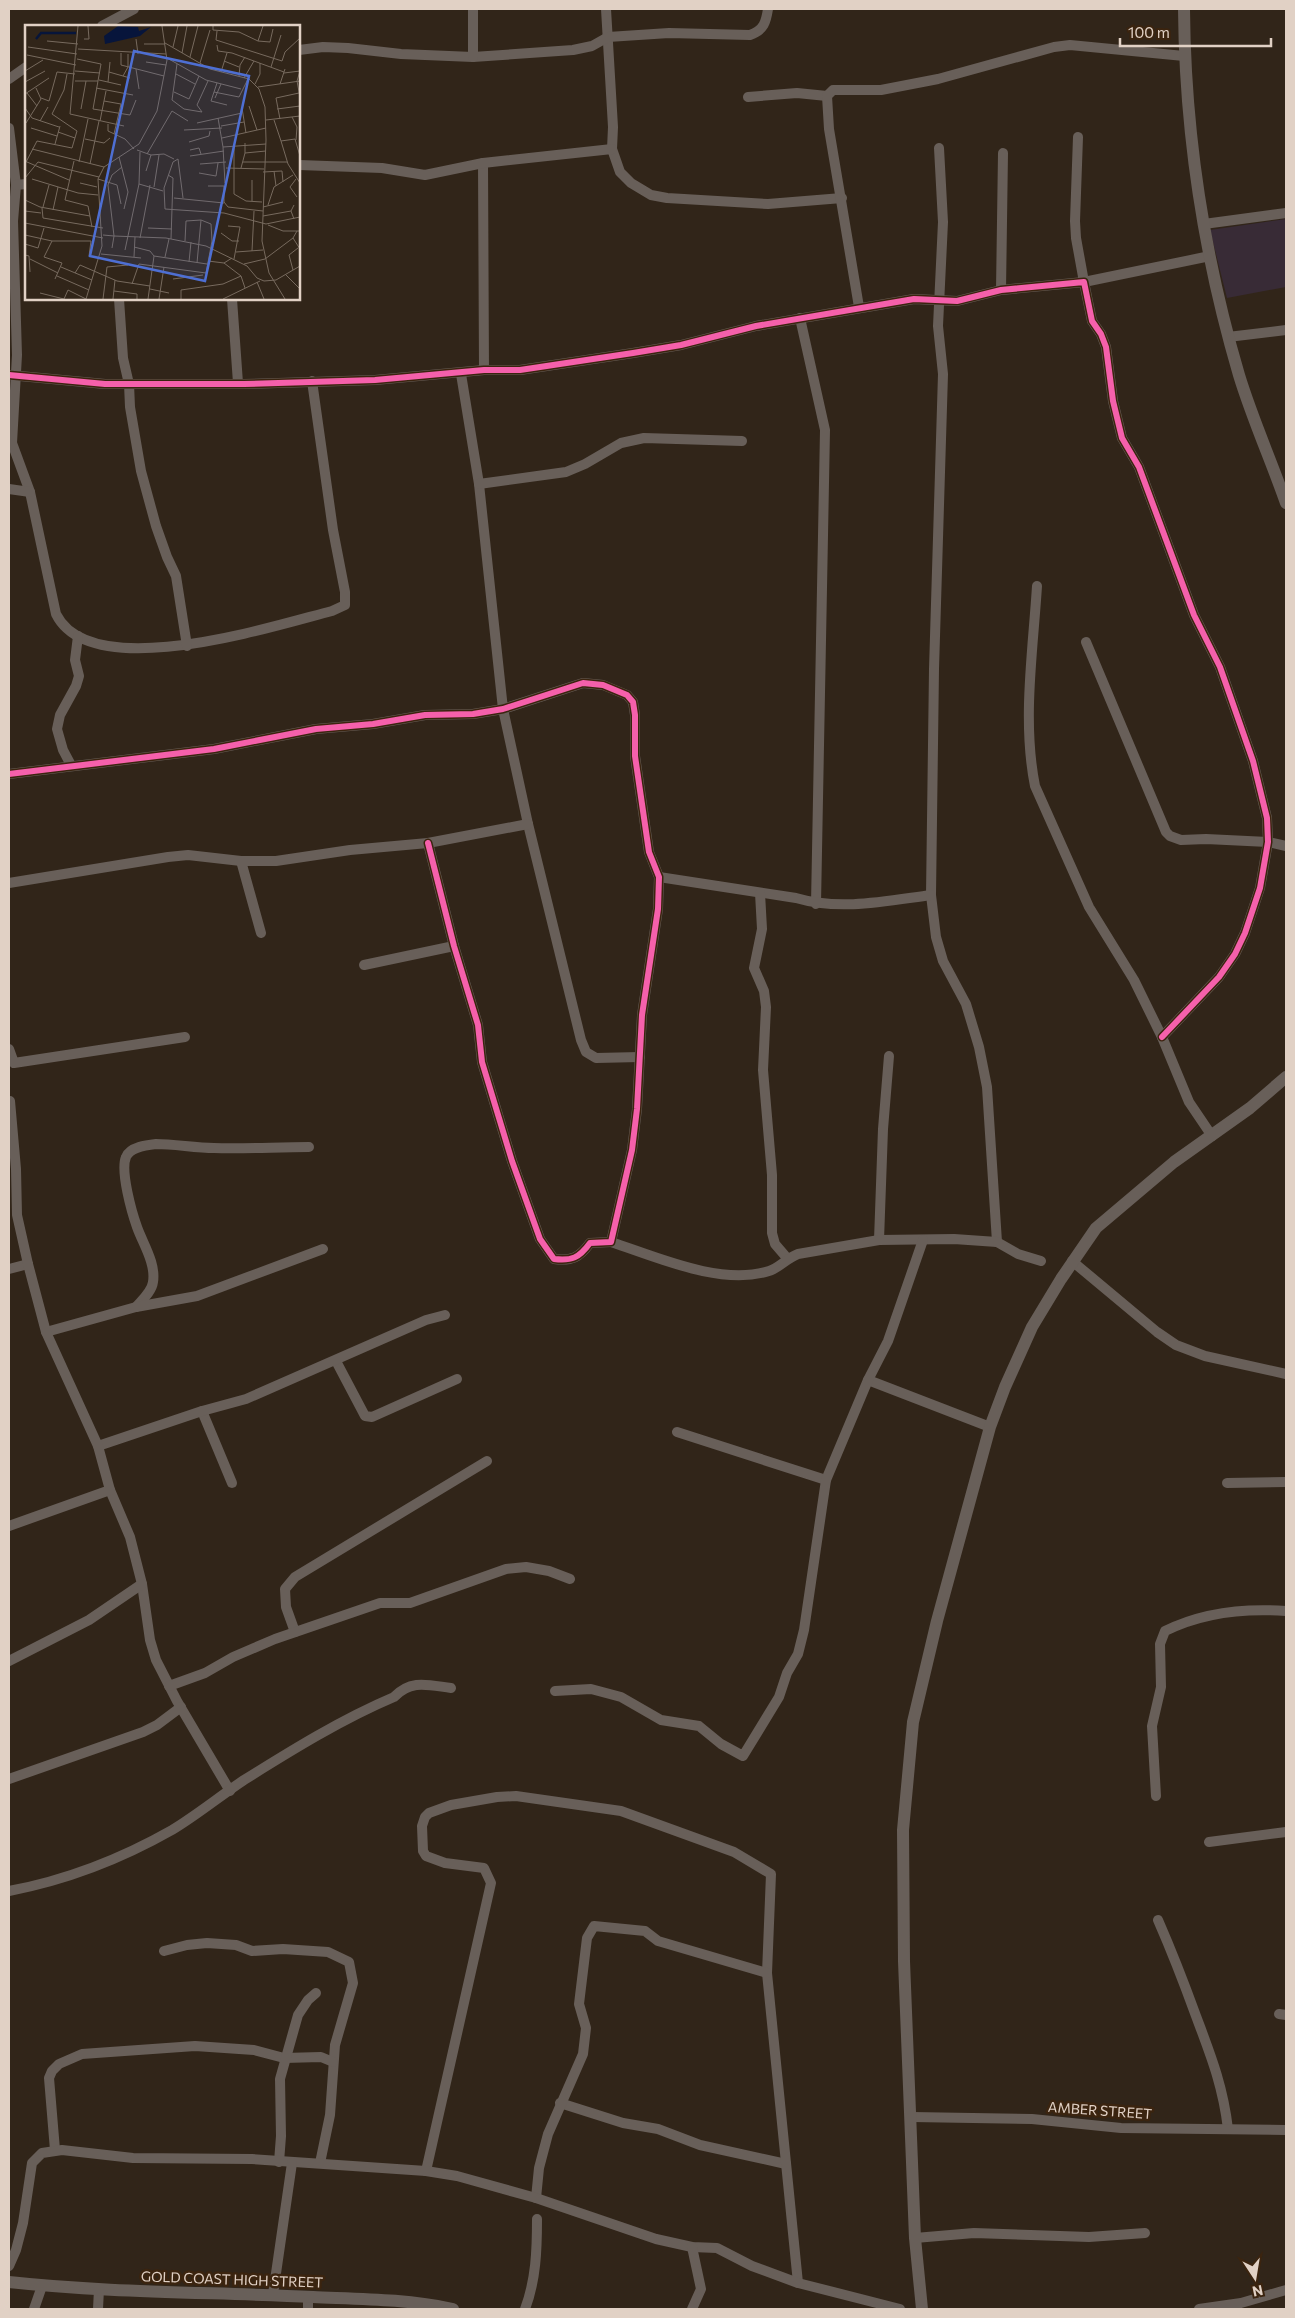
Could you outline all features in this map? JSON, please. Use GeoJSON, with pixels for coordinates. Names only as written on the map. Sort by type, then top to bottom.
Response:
{"type":"FeatureCollection","features":[{"type":"Feature","properties":{"kind":"street"},"geometry":{"type":"LineString","coordinates":[[104,25],[134,9]]}},
{"type":"Feature","properties":{"kind":"street"},"geometry":{"type":"LineString","coordinates":[[473,9],[473,57]]}},
{"type":"Feature","properties":{"kind":"street"},"geometry":{"type":"LineString","coordinates":[[606,9],[613,127],[612,149],[620,172],[631,183],[651,195],[667,198],[768,204],[842,198]]}},
{"type":"Feature","properties":{"kind":"street"},"geometry":{"type":"LineString","coordinates":[[300,50],[323,47],[348,48],[401,54],[473,57],[572,50],[592,46],[608,37],[669,33],[750,35],[757,33],[765,25],[768,9]]}},
{"type":"Feature","properties":{"kind":"street"},"geometry":{"type":"LineString","coordinates":[[1184,9],[1184,56],[1191,135],[1210,256],[1228,337],[1240,377],[1286,503]]}},
{"type":"Feature","properties":{"kind":"street"},"geometry":{"type":"LineString","coordinates":[[827,96],[833,90],[881,90],[938,79],[1054,47],[1070,46],[1184,56]]}},
{"type":"Feature","properties":{"kind":"street"},"geometry":{"type":"LineString","coordinates":[[9,80],[25,68]]}},
{"type":"Feature","properties":{"kind":"street"},"geometry":{"type":"LineString","coordinates":[[9,80],[25,77]]}},
{"type":"Feature","properties":{"kind":"street"},"geometry":{"type":"LineString","coordinates":[[748,97],[797,93],[827,96]]}},
{"type":"Feature","properties":{"kind":"street"},"geometry":{"type":"LineString","coordinates":[[827,96],[830,129],[859,307]]}},
{"type":"Feature","properties":{"kind":"street"},"geometry":{"type":"LineString","coordinates":[[9,128],[21,184],[11,221],[17,355],[12,375],[12,444],[30,492],[56,614],[61,624],[78,636],[105,647],[187,646],[323,614],[345,605],[345,592],[333,530],[312,381]]}},
{"type":"Feature","properties":{"kind":"street"},"geometry":{"type":"LineString","coordinates":[[1078,137],[1075,221],[1092,321],[1101,334],[1106,347],[1113,401],[1122,438],[1139,467],[1194,615],[1220,667],[1253,761],[1268,818],[1268,842],[1260,888],[1245,934],[1235,954],[1219,977],[1162,1037]]}},
{"type":"Feature","properties":{"kind":"street"},"geometry":{"type":"LineString","coordinates":[[939,148],[944,222],[938,326],[943,374],[934,669],[931,895],[936,937],[943,961],[966,1004],[979,1047],[987,1087],[997,1242]]}},
{"type":"Feature","properties":{"kind":"street"},"geometry":{"type":"LineString","coordinates":[[300,165],[382,168],[425,175],[483,162],[612,149]]}},
{"type":"Feature","properties":{"kind":"street"},"geometry":{"type":"LineString","coordinates":[[1001,290],[1003,153]]}},
{"type":"Feature","properties":{"kind":"street"},"geometry":{"type":"LineString","coordinates":[[483,162],[484,370]]}},
{"type":"Feature","properties":{"kind":"street"},"geometry":{"type":"LineString","coordinates":[[1204,224],[1286,213]]}},
{"type":"Feature","properties":{"kind":"street"},"geometry":{"type":"LineString","coordinates":[[12,375],[69,382],[129,384],[360,381],[461,374],[484,370],[503,371],[552,366],[633,353],[681,344],[756,326],[914,298],[957,301],[1001,290],[1084,282],[1210,256]]}},
{"type":"Feature","properties":{"kind":"street"},"geometry":{"type":"LineString","coordinates":[[119,300],[120,331],[140,471],[156,526],[176,576],[187,646]]}},
{"type":"Feature","properties":{"kind":"street"},"geometry":{"type":"LineString","coordinates":[[232,300],[238,383]]}},
{"type":"Feature","properties":{"kind":"street"},"geometry":{"type":"LineString","coordinates":[[800,318],[825,430],[816,904]]}},
{"type":"Feature","properties":{"kind":"street"},"geometry":{"type":"LineString","coordinates":[[1228,337],[1286,330]]}},
{"type":"Feature","properties":{"kind":"street"},"geometry":{"type":"LineString","coordinates":[[461,374],[478,484],[503,709],[528,824],[581,1040],[586,1052],[596,1058],[640,1057]]}},
{"type":"Feature","properties":{"kind":"street"},"geometry":{"type":"LineString","coordinates":[[478,484],[566,472],[585,464],[622,443],[644,438],[742,441]]}},
{"type":"Feature","properties":{"kind":"street"},"geometry":{"type":"LineString","coordinates":[[9,489],[30,492]]}},
{"type":"Feature","properties":{"kind":"street"},"geometry":{"type":"LineString","coordinates":[[1037,586],[1030,700],[1030,764],[1035,786],[1090,907],[1134,980],[1162,1037],[1189,1102],[1212,1136]]}},
{"type":"Feature","properties":{"kind":"street"},"geometry":{"type":"LineString","coordinates":[[71,765],[63,750],[56,729],[60,715],[76,686],[78,676],[74,660],[78,636]]}},
{"type":"Feature","properties":{"kind":"street"},"geometry":{"type":"LineString","coordinates":[[1086,642],[1166,832],[1170,836],[1181,840],[1206,839],[1268,842],[1286,846]]}},
{"type":"Feature","properties":{"kind":"street"},"geometry":{"type":"LineString","coordinates":[[9,774],[214,749],[316,729],[373,724],[425,715],[473,714],[503,709],[583,683],[603,685],[628,695],[633,702],[635,715],[635,756],[649,852],[659,877],[658,909],[642,1016],[638,1109],[632,1150],[611,1242]]}},
{"type":"Feature","properties":{"kind":"street"},"geometry":{"type":"LineString","coordinates":[[9,883],[58,877],[168,857],[188,856],[241,861],[276,861],[350,850],[428,843],[528,824]]}},
{"type":"Feature","properties":{"kind":"street"},"geometry":{"type":"LineString","coordinates":[[428,843],[454,946],[478,1025],[482,1062],[512,1161],[540,1239],[554,1259],[569,1260],[581,1256],[590,1243],[611,1242],[718,1274],[740,1276],[771,1271],[787,1258],[798,1254],[879,1240],[954,1238],[997,1242],[1018,1254],[1041,1261]]}},
{"type":"Feature","properties":{"kind":"street"},"geometry":{"type":"LineString","coordinates":[[241,861],[261,933]]}},
{"type":"Feature","properties":{"kind":"street"},"geometry":{"type":"LineString","coordinates":[[659,877],[796,898],[816,904],[861,904],[931,895]]}},
{"type":"Feature","properties":{"kind":"street"},"geometry":{"type":"LineString","coordinates":[[760,893],[762,929],[754,968],[764,991],[766,1007],[763,1070],[772,1175],[772,1233],[775,1244],[787,1258]]}},
{"type":"Feature","properties":{"kind":"street"},"geometry":{"type":"LineString","coordinates":[[364,964],[454,946]]}},
{"type":"Feature","properties":{"kind":"street"},"geometry":{"type":"LineString","coordinates":[[9,1049],[14,1063],[185,1037]]}},
{"type":"Feature","properties":{"kind":"street"},"geometry":{"type":"LineString","coordinates":[[879,1240],[883,1129],[889,1056]]}},
{"type":"Feature","properties":{"kind":"street"},"geometry":{"type":"LineString","coordinates":[[922,2309],[915,2238],[912,2116],[904,1961],[903,1830],[913,1722],[937,1621],[990,1427],[1004,1387],[1032,1327],[1072,1261],[1096,1228],[1174,1162],[1250,1108],[1286,1077]]}},
{"type":"Feature","properties":{"kind":"street"},"geometry":{"type":"LineString","coordinates":[[10,1101],[16,1169],[17,1215],[46,1332],[98,1446],[110,1490],[130,1537],[142,1584],[152,1647],[169,1686],[230,1791]]}},
{"type":"Feature","properties":{"kind":"street"},"geometry":{"type":"LineString","coordinates":[[136,1306],[149,1291],[153,1283],[153,1272],[147,1248],[137,1227],[125,1178],[124,1164],[127,1155],[135,1148],[156,1144],[215,1148],[309,1147]]}},
{"type":"Feature","properties":{"kind":"street"},"geometry":{"type":"LineString","coordinates":[[555,1692],[591,1690],[622,1697],[661,1720],[699,1726],[721,1744],[743,1756],[770,1713],[798,1654],[804,1630],[826,1480],[868,1380],[888,1341],[923,1240]]}},
{"type":"Feature","properties":{"kind":"street"},"geometry":{"type":"LineString","coordinates":[[46,1332],[136,1306],[197,1296],[322,1249]]}},
{"type":"Feature","properties":{"kind":"street"},"geometry":{"type":"LineString","coordinates":[[1072,1261],[1176,1345],[1205,1356],[1286,1374]]}},
{"type":"Feature","properties":{"kind":"street"},"geometry":{"type":"LineString","coordinates":[[9,1269],[28,1264]]}},
{"type":"Feature","properties":{"kind":"street"},"geometry":{"type":"LineString","coordinates":[[98,1446],[202,1411],[246,1399],[426,1320],[445,1315]]}},
{"type":"Feature","properties":{"kind":"street"},"geometry":{"type":"LineString","coordinates":[[336,1361],[365,1416],[372,1417],[458,1379]]}},
{"type":"Feature","properties":{"kind":"street"},"geometry":{"type":"LineString","coordinates":[[868,1380],[990,1427]]}},
{"type":"Feature","properties":{"kind":"street"},"geometry":{"type":"LineString","coordinates":[[202,1411],[232,1483]]}},
{"type":"Feature","properties":{"kind":"street"},"geometry":{"type":"LineString","coordinates":[[677,1432],[826,1480]]}},
{"type":"Feature","properties":{"kind":"street"},"geometry":{"type":"LineString","coordinates":[[295,1632],[286,1607],[285,1589],[295,1577],[487,1461]]}},
{"type":"Feature","properties":{"kind":"street"},"geometry":{"type":"LineString","coordinates":[[1227,1483],[1286,1482]]}},
{"type":"Feature","properties":{"kind":"street"},"geometry":{"type":"LineString","coordinates":[[9,1526],[110,1490]]}},
{"type":"Feature","properties":{"kind":"street"},"geometry":{"type":"LineString","coordinates":[[169,1686],[204,1673],[233,1657],[267,1642],[295,1632],[380,1603],[410,1603],[506,1569],[526,1567],[549,1571],[570,1579]]}},
{"type":"Feature","properties":{"kind":"street"},"geometry":{"type":"LineString","coordinates":[[9,1660],[89,1620],[142,1584]]}},
{"type":"Feature","properties":{"kind":"street"},"geometry":{"type":"LineString","coordinates":[[1156,1796],[1152,1726],[1161,1688],[1160,1644],[1164,1631],[1188,1620],[1234,1610],[1286,1611]]}},
{"type":"Feature","properties":{"kind":"street"},"geometry":{"type":"LineString","coordinates":[[9,1891],[56,1880],[113,1860],[174,1829],[313,1739],[394,1697],[401,1689],[416,1683],[451,1688]]}},
{"type":"Feature","properties":{"kind":"street"},"geometry":{"type":"LineString","coordinates":[[9,1779],[143,1732],[157,1725],[181,1707]]}},
{"type":"Feature","properties":{"kind":"street"},"geometry":{"type":"LineString","coordinates":[[426,2171],[491,1883],[484,1868],[445,1863],[426,1856],[423,1851],[422,1826],[425,1817],[432,1810],[497,1796],[511,1796],[621,1811],[734,1852],[771,1874],[767,1973],[798,2283]]}},
{"type":"Feature","properties":{"kind":"street"},"geometry":{"type":"LineString","coordinates":[[1210,1842],[1286,1832]]}},
{"type":"Feature","properties":{"kind":"street"},"geometry":{"type":"LineString","coordinates":[[1158,1920],[1176,1960],[1218,2073],[1225,2098],[1228,2129]]}},
{"type":"Feature","properties":{"kind":"street"},"geometry":{"type":"LineString","coordinates":[[536,2198],[546,2143],[560,2103],[583,2054],[586,2041],[586,2028],[579,2004],[587,1938],[594,1926],[645,1931],[658,1941],[767,1973]]}},
{"type":"Feature","properties":{"kind":"street"},"geometry":{"type":"LineString","coordinates":[[164,1951],[187,1945],[207,1943],[236,1945],[252,1952],[283,1949],[319,1951],[343,1958],[351,1966],[353,1983],[335,2044],[330,2115],[320,2163]]}},
{"type":"Feature","properties":{"kind":"street"},"geometry":{"type":"LineString","coordinates":[[279,2162],[281,2136],[280,2079],[284,2058],[298,2015],[308,2000],[316,1993]]}},
{"type":"Feature","properties":{"kind":"street"},"geometry":{"type":"LineString","coordinates":[[55,2150],[50,2078],[52,2071],[70,2057],[101,2052],[215,2046],[254,2050],[284,2058],[321,2057],[333,2062]]}},
{"type":"Feature","properties":{"kind":"street"},"geometry":{"type":"LineString","coordinates":[[560,2103],[623,2123],[658,2129],[700,2145],[786,2164]]}},
{"type":"Feature","properties":{"kind":"street","name":"AMBER STREET"},"geometry":{"type":"LineString","coordinates":[[912,2116],[1032,2119],[1121,2128],[1286,2130]]}},
{"type":"Feature","properties":{"kind":"street"},"geometry":{"type":"LineString","coordinates":[[9,2266],[16,2250],[23,2224],[32,2163],[42,2154],[55,2150],[133,2158],[252,2159],[426,2171],[457,2176],[536,2198],[639,2234],[692,2247],[717,2248],[752,2266],[798,2283],[900,2309]]}},
{"type":"Feature","properties":{"kind":"street"},"geometry":{"type":"LineString","coordinates":[[273,2294],[292,2163]]}},
{"type":"Feature","properties":{"kind":"street"},"geometry":{"type":"LineString","coordinates":[[525,2309],[531,2290],[537,2255],[537,2219]]}},
{"type":"Feature","properties":{"kind":"street"},"geometry":{"type":"LineString","coordinates":[[915,2238],[974,2233],[1089,2237],[1145,2233]]}},
{"type":"Feature","properties":{"kind":"street"},"geometry":{"type":"LineString","coordinates":[[692,2247],[701,2289],[692,2309]]}},
{"type":"Feature","properties":{"kind":"street","name":"GOLD COAST HIGH STREET"},"geometry":{"type":"LineString","coordinates":[[9,2282],[99,2289],[273,2294],[308,2303],[397,2300],[453,2309]]}},
{"type":"Feature","properties":{"kind":"street"},"geometry":{"type":"LineString","coordinates":[[34,2309],[42,2286]]}},
{"type":"Feature","properties":{"kind":"street"},"geometry":{"type":"LineString","coordinates":[[98,2309],[99,2289]]}},
{"type":"Feature","properties":{"kind":"street"},"geometry":{"type":"LineString","coordinates":[[1199,2309],[1242,2306],[1286,2290]]}},
{"type":"Feature","properties":{"kind":"shaded area"},"geometry":{"type":"Polygon","coordinates":[[[1286,219],[1286,287],[1227,298],[1210,230],[1286,219]]]}},
{"type":"Feature","properties":{"kind":"cycle path"},"geometry":{"type":"LineString","coordinates":[[9,375],[105,384],[244,384],[375,380],[484,370],[520,370],[681,345],[756,326],[914,299],[957,301],[1001,290],[1084,282],[1092,321],[1101,334],[1106,347],[1113,401],[1122,438],[1139,467],[1194,615],[1220,667],[1253,761],[1267,818],[1268,842],[1260,888],[1245,933],[1235,954],[1219,977],[1162,1037]]}},
{"type":"Feature","properties":{"kind":"cycle path"},"geometry":{"type":"LineString","coordinates":[[9,774],[214,749],[316,729],[373,724],[425,715],[473,714],[503,709],[583,683],[603,685],[627,695],[633,702],[635,715],[635,756],[649,852],[659,877],[658,909],[642,1015],[637,1109],[632,1150],[611,1242],[590,1243],[579,1255],[570,1259],[554,1259],[540,1239],[512,1161],[482,1062],[478,1025],[454,946],[428,843]]}}]}
